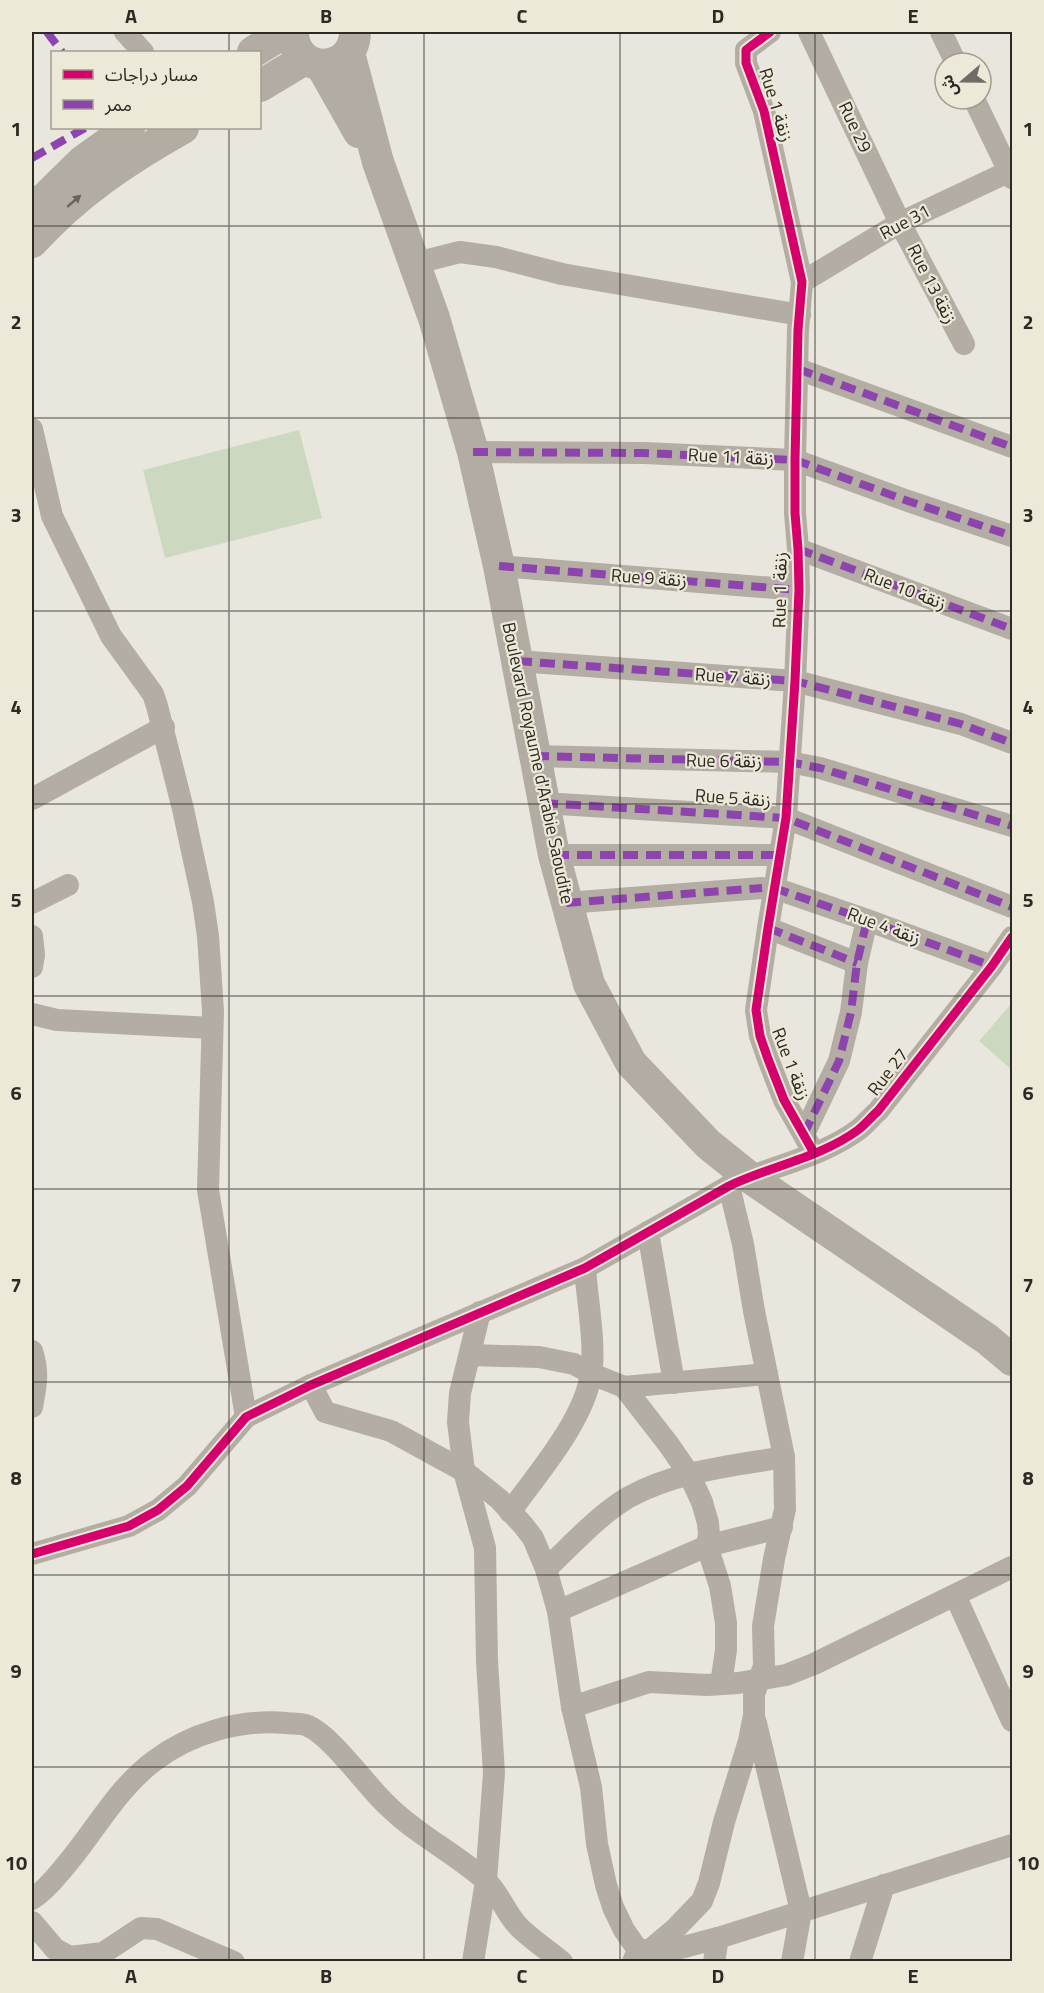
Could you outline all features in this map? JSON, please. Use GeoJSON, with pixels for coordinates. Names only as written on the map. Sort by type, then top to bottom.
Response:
{"type":"FeatureCollection","features":[{"type":"Feature","properties":{"kind":"main road"},"geometry":{"type":"LineString","coordinates":[[255,51],[285,32]]}},
{"type":"Feature","properties":{"kind":"main road"},"geometry":{"type":"LineString","coordinates":[[261,85],[325,48]]}},
{"type":"Feature","properties":{"kind":"main road","name":"Boulevard Royaume d'Arabie Saoudite"},"geometry":{"type":"LineString","coordinates":[[325,48],[378,162],[416,264],[473,452],[499,566],[554,855],[589,984],[631,1063],[708,1144],[739,1182],[987,1339],[1012,1360]]}},
{"type":"Feature","properties":{"kind":"main road"},"geometry":{"type":"LineString","coordinates":[[32,211],[83,161],[128,129]]}},
{"type":"Feature","properties":{"kind":"main road"},"geometry":{"type":"LineString","coordinates":[[32,242],[49,223],[98,180],[140,152],[181,129]]}},
{"type":"Feature","properties":{"kind":"street"},"geometry":{"type":"LineString","coordinates":[[125,32],[142,51]]}},
{"type":"Feature","properties":{"kind":"street","name":"Rue 1 زنقة"},"geometry":{"type":"LineString","coordinates":[[770,32],[747,50],[746,63],[764,111],[802,282],[795,460],[799,590],[786,818],[780,855],[768,888],[768,928],[756,1010],[760,1036],[784,1100],[809,1143]]}},
{"type":"Feature","properties":{"kind":"street","name":"Rue 29"},"geometry":{"type":"LineString","coordinates":[[809,32],[900,223]]}},
{"type":"Feature","properties":{"kind":"street"},"geometry":{"type":"LineString","coordinates":[[941,32],[950,51]]}},
{"type":"Feature","properties":{"kind":"street"},"geometry":{"type":"LineString","coordinates":[[980,111],[1011,173]]}},
{"type":"Feature","properties":{"kind":"street","name":"Rue 31"},"geometry":{"type":"LineString","coordinates":[[802,282],[900,223],[1011,173]]}},
{"type":"Feature","properties":{"kind":"street","name":"Rue 13 زنقة"},"geometry":{"type":"LineString","coordinates":[[900,223],[964,344]]}},
{"type":"Feature","properties":{"kind":"street"},"geometry":{"type":"LineString","coordinates":[[416,264],[460,252],[496,257],[562,274],[800,315]]}},
{"type":"Feature","properties":{"kind":"street"},"geometry":{"type":"LineString","coordinates":[[798,369],[1012,447]]}},
{"type":"Feature","properties":{"kind":"street"},"geometry":{"type":"LineString","coordinates":[[32,429],[52,516],[111,636],[153,694],[164,727],[203,902],[208,936],[213,1011],[208,1190],[246,1417],[187,1486],[158,1510],[129,1526],[32,1554]]}},
{"type":"Feature","properties":{"kind":"street","name":"Rue 11 زنقة"},"geometry":{"type":"LineString","coordinates":[[473,452],[644,453],[795,460],[1012,536]]}},
{"type":"Feature","properties":{"kind":"street","name":"Rue 10 زنقة"},"geometry":{"type":"LineString","coordinates":[[798,549],[1012,629]]}},
{"type":"Feature","properties":{"kind":"street","name":"Rue 9 زنقة"},"geometry":{"type":"LineString","coordinates":[[499,566],[799,590]]}},
{"type":"Feature","properties":{"kind":"street","name":"Rue 7 زنقة"},"geometry":{"type":"LineString","coordinates":[[516,661],[795,681],[961,724],[1012,743]]}},
{"type":"Feature","properties":{"kind":"street"},"geometry":{"type":"LineString","coordinates":[[32,799],[164,727]]}},
{"type":"Feature","properties":{"kind":"street","name":"Rue 6 زنقة"},"geometry":{"type":"LineString","coordinates":[[534,756],[789,762],[820,768],[1012,826]]}},
{"type":"Feature","properties":{"kind":"street","name":"Rue 5 زنقة"},"geometry":{"type":"LineString","coordinates":[[543,803],[786,818],[1012,907]]}},
{"type":"Feature","properties":{"kind":"street"},"geometry":{"type":"LineString","coordinates":[[554,855],[780,855]]}},
{"type":"Feature","properties":{"kind":"street"},"geometry":{"type":"LineString","coordinates":[[32,903],[69,885]]}},
{"type":"Feature","properties":{"kind":"street","name":"Rue 4 زنقة"},"geometry":{"type":"LineString","coordinates":[[566,903],[768,888],[867,920],[992,966]]}},
{"type":"Feature","properties":{"kind":"street"},"geometry":{"type":"LineString","coordinates":[[809,1143],[839,1061],[851,1012],[857,963],[867,920]]}},
{"type":"Feature","properties":{"kind":"street"},"geometry":{"type":"LineString","coordinates":[[768,928],[857,963]]}},
{"type":"Feature","properties":{"kind":"street"},"geometry":{"type":"LineString","coordinates":[[32,936],[34,956],[32,967]]}},
{"type":"Feature","properties":{"kind":"street","name":"Rue 27"},"geometry":{"type":"LineString","coordinates":[[246,1417],[311,1384],[585,1268],[809,1143],[858,1130],[878,1111],[992,966],[1012,937]]}},
{"type":"Feature","properties":{"kind":"street"},"geometry":{"type":"LineString","coordinates":[[32,1014],[57,1020],[212,1028]]}},
{"type":"Feature","properties":{"kind":"street"},"geometry":{"type":"LineString","coordinates":[[640,1954],[675,1929],[702,1901],[710,1883],[724,1822],[749,1741],[754,1715],[754,1694],[764,1666],[763,1626],[785,1509],[784,1457],[742,1244],[739,1182]]}},
{"type":"Feature","properties":{"kind":"street"},"geometry":{"type":"LineString","coordinates":[[648,1232],[674,1383]]}},
{"type":"Feature","properties":{"kind":"street"},"geometry":{"type":"LineString","coordinates":[[510,1512],[573,1424],[592,1374],[585,1268]]}},
{"type":"Feature","properties":{"kind":"street"},"geometry":{"type":"LineString","coordinates":[[473,1962],[486,1881],[494,1773],[487,1661],[485,1548],[464,1471],[458,1422],[460,1393],[480,1312]]}},
{"type":"Feature","properties":{"kind":"street"},"geometry":{"type":"LineString","coordinates":[[32,1351],[37,1382],[32,1407]]}},
{"type":"Feature","properties":{"kind":"street"},"geometry":{"type":"LineString","coordinates":[[470,1355],[539,1357],[574,1364],[624,1387],[767,1374]]}},
{"type":"Feature","properties":{"kind":"street"},"geometry":{"type":"LineString","coordinates":[[311,1384],[325,1412],[391,1431],[464,1471],[499,1500],[533,1539],[546,1569],[558,1611],[572,1707],[591,1787],[597,1844],[606,1885],[624,1930],[640,1954]]}},
{"type":"Feature","properties":{"kind":"street"},"geometry":{"type":"LineString","coordinates":[[624,1387],[689,1474],[706,1515],[709,1529],[707,1546],[720,1586],[726,1623],[726,1650],[721,1684]]}},
{"type":"Feature","properties":{"kind":"street"},"geometry":{"type":"LineString","coordinates":[[546,1569],[607,1513],[640,1492],[689,1474],[784,1457]]}},
{"type":"Feature","properties":{"kind":"street"},"geometry":{"type":"LineString","coordinates":[[558,1611],[707,1546],[782,1527]]}},
{"type":"Feature","properties":{"kind":"street"},"geometry":{"type":"LineString","coordinates":[[572,1707],[649,1682],[721,1684],[786,1675],[814,1664],[1012,1568]]}},
{"type":"Feature","properties":{"kind":"street"},"geometry":{"type":"LineString","coordinates":[[955,1595],[1012,1722]]}},
{"type":"Feature","properties":{"kind":"street"},"geometry":{"type":"LineString","coordinates":[[754,1715],[801,1911],[792,1962]]}},
{"type":"Feature","properties":{"kind":"street"},"geometry":{"type":"LineString","coordinates":[[32,1899],[41,1894],[70,1861],[125,1786],[157,1759],[190,1739],[238,1724],[278,1723],[308,1726],[328,1742],[404,1822],[469,1866],[486,1881],[496,1891],[504,1908],[520,1928],[562,1962]]}},
{"type":"Feature","properties":{"kind":"street"},"geometry":{"type":"LineString","coordinates":[[640,1954],[676,1949],[718,1938],[1012,1845]]}},
{"type":"Feature","properties":{"kind":"street"},"geometry":{"type":"LineString","coordinates":[[860,1962],[884,1885]]}},
{"type":"Feature","properties":{"kind":"street"},"geometry":{"type":"LineString","coordinates":[[32,1922],[55,1949],[70,1959],[104,1953],[141,1928],[157,1929],[234,1962]]}},
{"type":"Feature","properties":{"kind":"street"},"geometry":{"type":"LineString","coordinates":[[714,1962],[718,1938]]}},
{"type":"Feature","properties":{"kind":"green space"},"geometry":{"type":"Polygon","coordinates":[[[299,430],[322,518],[165,558],[143,470],[299,430]]]}},
{"type":"Feature","properties":{"kind":"green space"},"geometry":{"type":"Polygon","coordinates":[[[1012,1003],[1012,1070],[979,1041],[1012,1003]]]}},
{"type":"Feature","properties":{"kind":"marked path"},"geometry":{"type":"LineString","coordinates":[[47,32],[61,51]]}},
{"type":"Feature","properties":{"kind":"marked path"},"geometry":{"type":"LineString","coordinates":[[32,158],[83,129]]}},
{"type":"Feature","properties":{"kind":"marked path"},"geometry":{"type":"LineString","coordinates":[[798,369],[1012,447]]}},
{"type":"Feature","properties":{"kind":"marked path"},"geometry":{"type":"LineString","coordinates":[[473,452],[644,453],[795,460],[1012,536]]}},
{"type":"Feature","properties":{"kind":"marked path"},"geometry":{"type":"LineString","coordinates":[[798,549],[1012,629]]}},
{"type":"Feature","properties":{"kind":"marked path"},"geometry":{"type":"LineString","coordinates":[[499,566],[799,590]]}},
{"type":"Feature","properties":{"kind":"marked path"},"geometry":{"type":"LineString","coordinates":[[517,661],[795,681],[961,724],[1012,743]]}},
{"type":"Feature","properties":{"kind":"marked path"},"geometry":{"type":"LineString","coordinates":[[534,756],[789,762],[820,768],[1012,826]]}},
{"type":"Feature","properties":{"kind":"marked path"},"geometry":{"type":"LineString","coordinates":[[543,803],[786,818],[1012,907]]}},
{"type":"Feature","properties":{"kind":"marked path"},"geometry":{"type":"LineString","coordinates":[[554,855],[780,855]]}},
{"type":"Feature","properties":{"kind":"marked path"},"geometry":{"type":"LineString","coordinates":[[566,903],[762,888]]}},
{"type":"Feature","properties":{"kind":"marked path"},"geometry":{"type":"LineString","coordinates":[[774,888],[992,966]]}},
{"type":"Feature","properties":{"kind":"marked path"},"geometry":{"type":"LineString","coordinates":[[804,1134],[839,1061],[851,1012],[857,963],[867,920]]}},
{"type":"Feature","properties":{"kind":"marked path"},"geometry":{"type":"LineString","coordinates":[[768,928],[857,963]]}},
{"type":"Feature","properties":{"kind":"cycle path"},"geometry":{"type":"LineString","coordinates":[[770,32],[746,50],[746,63],[764,111],[802,282],[798,330],[795,460],[799,590],[786,818],[756,1010],[760,1036],[784,1100],[814,1153]]}},
{"type":"Feature","properties":{"kind":"cycle path"},"geometry":{"type":"LineString","coordinates":[[32,1554],[129,1526],[158,1510],[187,1486],[246,1417],[311,1385],[585,1268],[729,1186],[811,1155],[843,1140],[861,1128],[878,1111],[992,966],[1012,937]]}}]}
